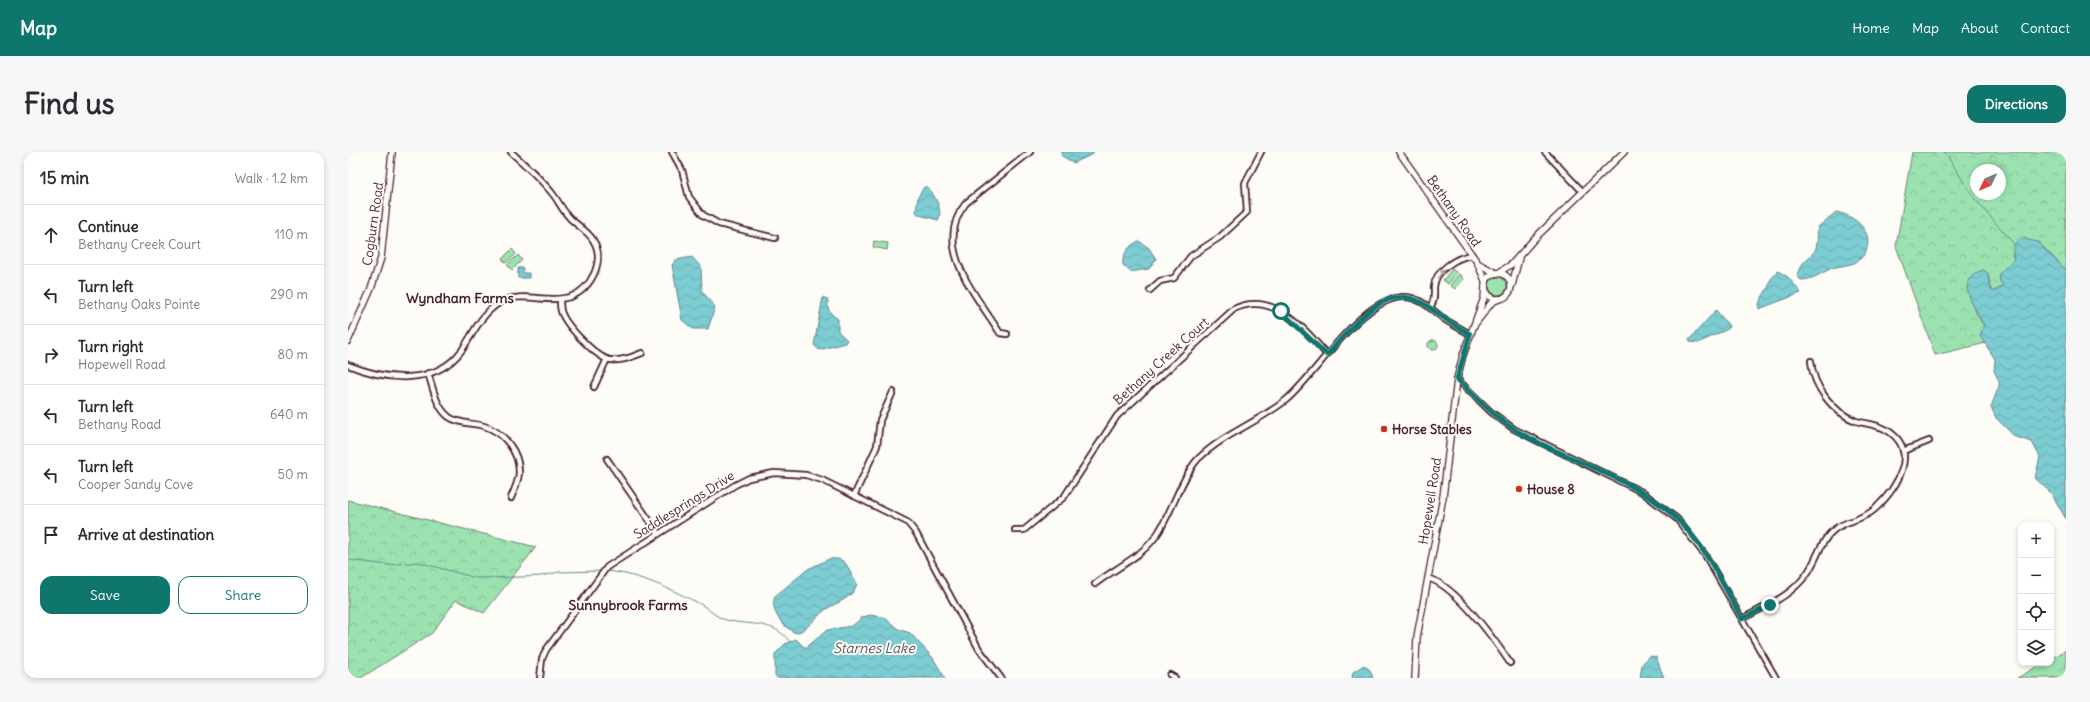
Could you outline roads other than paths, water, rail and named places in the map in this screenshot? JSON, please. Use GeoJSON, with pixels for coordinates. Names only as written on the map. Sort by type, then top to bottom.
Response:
{"type":"FeatureCollection","features":[{"type":"Feature","properties":{"kind":"street","name":"Cogburn Road"},"geometry":{"type":"LineString","coordinates":[[348,341],[371,289],[381,258],[392,152]]}},
{"type":"Feature","properties":{"kind":"street"},"geometry":{"type":"LineString","coordinates":[[348,366],[372,374],[390,377],[414,377],[428,374],[445,367],[454,359],[485,315],[498,304],[521,296],[560,299],[577,294],[591,281],[596,264],[596,246],[593,239],[568,217],[544,183],[511,152]]}},
{"type":"Feature","properties":{"kind":"street"},"geometry":{"type":"LineString","coordinates":[[672,152],[682,170],[689,197],[704,215],[719,224],[775,238]]}},
{"type":"Feature","properties":{"kind":"street"},"geometry":{"type":"LineString","coordinates":[[1007,334],[1000,333],[959,266],[953,247],[954,228],[958,213],[966,203],[1030,152]]}},
{"type":"Feature","properties":{"kind":"street"},"geometry":{"type":"LineString","coordinates":[[1150,290],[1160,281],[1174,278],[1191,256],[1220,237],[1247,212],[1245,183],[1261,152]]}},
{"type":"Feature","properties":{"kind":"street","name":"Bethany Road"},"geometry":{"type":"LineString","coordinates":[[1399,152],[1477,262],[1486,285]]}},
{"type":"Feature","properties":{"kind":"street"},"geometry":{"type":"LineString","coordinates":[[1545,152],[1583,192]]}},
{"type":"Feature","properties":{"kind":"street"},"geometry":{"type":"LineString","coordinates":[[1520,256],[1508,294],[1496,299],[1489,295],[1486,285],[1490,276],[1504,271],[1520,256],[1534,239],[1624,152]]}},
{"type":"Feature","properties":{"kind":"street"},"geometry":{"type":"LineString","coordinates":[[1430,308],[1436,299],[1436,281],[1447,265],[1456,260],[1472,255]]}},
{"type":"Feature","properties":{"kind":"street","name":"Bethany Road"},"geometry":{"type":"LineString","coordinates":[[1477,262],[1497,273]]}},
{"type":"Feature","properties":{"kind":"street"},"geometry":{"type":"LineString","coordinates":[[1497,273],[1509,279],[1511,287]]}},
{"type":"Feature","properties":{"kind":"street","name":"Hopewell Road"},"geometry":{"type":"LineString","coordinates":[[1415,678],[1417,637],[1443,496],[1457,379],[1472,328],[1484,298],[1486,285]]}},
{"type":"Feature","properties":{"kind":"street"},"geometry":{"type":"LineString","coordinates":[[1095,584],[1136,556],[1157,534],[1198,460],[1286,400],[1364,315],[1385,302],[1397,298],[1408,298],[1420,301],[1470,334]]}},
{"type":"Feature","properties":{"kind":"street","name":"Hopewell Road"},"geometry":{"type":"LineString","coordinates":[[1472,328],[1492,302],[1501,298]]}},
{"type":"Feature","properties":{"kind":"street"},"geometry":{"type":"LineString","coordinates":[[560,299],[561,312],[567,321],[591,348],[607,359],[622,359],[642,353]]}},
{"type":"Feature","properties":{"kind":"street","name":"Bethany Creek Court"},"geometry":{"type":"LineString","coordinates":[[1015,530],[1024,530],[1060,501],[1072,488],[1103,435],[1117,416],[1234,309],[1245,304],[1258,304],[1276,308],[1291,319],[1327,355]]}},
{"type":"Feature","properties":{"kind":"street"},"geometry":{"type":"LineString","coordinates":[[594,387],[607,359]]}},
{"type":"Feature","properties":{"kind":"street"},"geometry":{"type":"LineString","coordinates":[[1742,619],[1770,605],[1798,584],[1810,570],[1827,538],[1835,529],[1861,519],[1876,509],[1900,476],[1904,465],[1903,451],[1895,437],[1886,430],[1851,419],[1835,407],[1815,383],[1811,361]]}},
{"type":"Feature","properties":{"kind":"street"},"geometry":{"type":"LineString","coordinates":[[428,374],[436,398],[450,417],[460,422],[490,428],[504,438],[512,448],[517,459],[519,472],[511,498]]}},
{"type":"Feature","properties":{"kind":"street"},"geometry":{"type":"LineString","coordinates":[[1457,379],[1491,412],[1514,429],[1642,492],[1666,509],[1696,540],[1776,678]]}},
{"type":"Feature","properties":{"kind":"street"},"geometry":{"type":"LineString","coordinates":[[854,496],[877,446],[880,420],[893,392]]}},
{"type":"Feature","properties":{"kind":"street"},"geometry":{"type":"LineString","coordinates":[[1903,451],[1928,441]]}},
{"type":"Feature","properties":{"kind":"street"},"geometry":{"type":"LineString","coordinates":[[607,459],[658,533]]}},
{"type":"Feature","properties":{"kind":"street","name":"Saddlesprings Drive"},"geometry":{"type":"LineString","coordinates":[[540,678],[542,659],[546,650],[602,573],[614,561],[735,485],[764,474],[784,472],[806,475],[822,480],[900,518],[912,527],[979,649],[1001,678]]}},
{"type":"Feature","properties":{"kind":"street"},"geometry":{"type":"LineString","coordinates":[[1428,578],[1438,582],[1480,621],[1510,663]]}},
{"type":"Feature","properties":{"kind":"street"},"geometry":{"type":"LineString","coordinates":[[1170,675],[1175,678]]}},
{"type":"Feature","properties":{"kind":"water"},"geometry":{"type":"Polygon","coordinates":[[[1061,152],[1093,152],[1093,154],[1074,163],[1062,156],[1061,152]]]}},
{"type":"Feature","properties":{"kind":"water"},"geometry":{"type":"Polygon","coordinates":[[[924,187],[928,187],[938,203],[940,216],[938,220],[919,215],[916,212],[918,197],[924,187]]]}},
{"type":"Feature","properties":{"kind":"water"},"geometry":{"type":"Polygon","coordinates":[[[1836,212],[1850,217],[1861,226],[1868,238],[1868,245],[1865,253],[1857,262],[1833,268],[1812,278],[1801,280],[1797,276],[1803,263],[1815,251],[1818,227],[1836,212]]]}},
{"type":"Feature","properties":{"kind":"water"},"geometry":{"type":"Polygon","coordinates":[[[2021,238],[2037,242],[2066,270],[2066,519],[2051,493],[2035,478],[2040,457],[2032,442],[2015,437],[1996,418],[1991,407],[1999,386],[1999,381],[1994,371],[1995,359],[1980,336],[1984,326],[1972,303],[1967,288],[1969,281],[1974,275],[1983,270],[1988,273],[1989,285],[1992,291],[1997,291],[2003,286],[2000,281],[1999,274],[2014,259],[2013,247],[2021,238]]]}},
{"type":"Feature","properties":{"kind":"water"},"geometry":{"type":"Polygon","coordinates":[[[1139,241],[1149,248],[1156,259],[1149,269],[1130,272],[1123,265],[1123,257],[1129,247],[1139,241]]]}},
{"type":"Feature","properties":{"kind":"water"},"geometry":{"type":"Polygon","coordinates":[[[692,257],[701,267],[702,291],[715,307],[708,329],[693,329],[682,320],[672,265],[676,260],[692,257]]]}},
{"type":"Feature","properties":{"kind":"water"},"geometry":{"type":"Polygon","coordinates":[[[518,268],[523,268],[523,273],[529,273],[529,278],[518,278],[518,268]]]}},
{"type":"Feature","properties":{"kind":"water"},"geometry":{"type":"Polygon","coordinates":[[[1778,271],[1788,277],[1801,293],[1759,309],[1760,302],[1770,280],[1778,271]]]}},
{"type":"Feature","properties":{"kind":"water"},"geometry":{"type":"Polygon","coordinates":[[[823,297],[828,300],[830,312],[838,319],[838,331],[847,340],[845,343],[819,350],[814,345],[823,297]]]}},
{"type":"Feature","properties":{"kind":"water"},"geometry":{"type":"Polygon","coordinates":[[[1716,310],[1729,326],[1728,329],[1698,343],[1690,342],[1689,340],[1716,310]]]}},
{"type":"Feature","properties":{"kind":"water"},"geometry":{"type":"Polygon","coordinates":[[[829,559],[841,560],[845,563],[857,583],[855,588],[844,600],[829,607],[808,626],[796,633],[791,631],[778,618],[774,607],[775,596],[808,569],[829,559]]]}},
{"type":"Feature","properties":{"kind":"water","name":"Starnes Lake"},"geometry":{"type":"Polygon","coordinates":[[[870,615],[884,617],[898,629],[910,633],[933,658],[945,678],[777,678],[775,675],[775,654],[785,644],[796,639],[804,647],[807,647],[827,630],[852,626],[863,617],[870,615]]]}},
{"type":"Feature","properties":{"kind":"water"},"geometry":{"type":"Polygon","coordinates":[[[1650,656],[1656,657],[1664,678],[1640,678],[1642,664],[1650,656]]]}},
{"type":"Feature","properties":{"kind":"water"},"geometry":{"type":"Polygon","coordinates":[[[1364,665],[1370,670],[1373,678],[1352,678],[1353,672],[1364,665]]]}},
{"type":"Feature","properties":{"kind":"waterway"},"geometry":{"type":"LineString","coordinates":[[1945,152],[1974,198],[2014,244]]}},
{"type":"Feature","properties":{"kind":"waterway"},"geometry":{"type":"LineString","coordinates":[[348,560],[389,565],[418,562],[476,578],[523,577],[541,576],[559,572],[602,571]]}},
{"type":"Feature","properties":{"kind":"waterway"},"geometry":{"type":"LineString","coordinates":[[607,571],[631,575],[668,588],[702,605],[723,619],[759,624],[776,629],[790,642]]}},
{"type":"Feature","properties":{"kind":"place","name":"Horse Stables"},"geometry":{"type":"Point","coordinates":[1384,429]}},
{"type":"Feature","properties":{"kind":"place","name":"House 8"},"geometry":{"type":"Point","coordinates":[1519,489]}},
{"type":"Feature","properties":{"kind":"district","name":"Wyndham Farms"},"geometry":{"type":"Point","coordinates":[460,298]}},
{"type":"Feature","properties":{"kind":"district","name":"Sunnybrook Farms"},"geometry":{"type":"Point","coordinates":[628,605]}}]}
